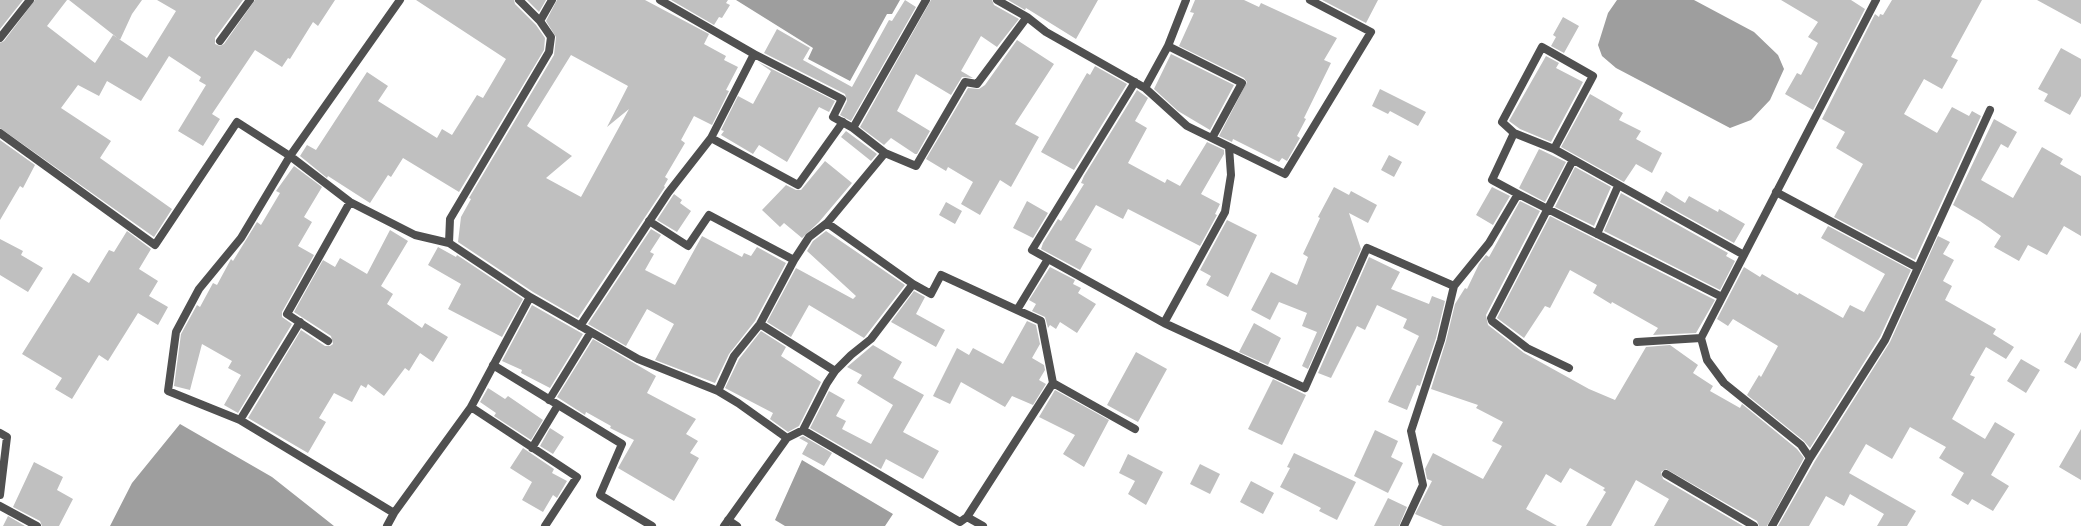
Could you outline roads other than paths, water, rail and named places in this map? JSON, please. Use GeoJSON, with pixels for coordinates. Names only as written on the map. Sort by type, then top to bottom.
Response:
{"type":"FeatureCollection","features":[{"type":"Feature","properties":{"kind":"street"},"geometry":{"type":"LineString","coordinates":[[0,38],[30,0]]}},
{"type":"Feature","properties":{"kind":"street"},"geometry":{"type":"LineString","coordinates":[[220,41],[250,0]]}},
{"type":"Feature","properties":{"kind":"street"},"geometry":{"type":"LineString","coordinates":[[394,513],[240,420],[168,391],[176,332],[199,289],[241,238],[290,156],[400,0]]}},
{"type":"Feature","properties":{"kind":"street"},"geometry":{"type":"LineString","coordinates":[[449,244],[450,219],[549,52],[551,37],[540,20],[519,0]]}},
{"type":"Feature","properties":{"kind":"street"},"geometry":{"type":"LineString","coordinates":[[540,20],[552,0]]}},
{"type":"Feature","properties":{"kind":"street"},"geometry":{"type":"LineString","coordinates":[[853,128],[926,0]]}},
{"type":"Feature","properties":{"kind":"street"},"geometry":{"type":"LineString","coordinates":[[997,0],[1027,17],[1046,32],[1145,88],[1187,126],[1285,174],[1371,32],[1310,0]]}},
{"type":"Feature","properties":{"kind":"street"},"geometry":{"type":"LineString","coordinates":[[1145,88],[1168,46],[1186,0]]}},
{"type":"Feature","properties":{"kind":"street"},"geometry":{"type":"LineString","coordinates":[[1810,458],[1801,445],[1724,383],[1707,360],[1701,338],[1876,0]]}},
{"type":"Feature","properties":{"kind":"street"},"geometry":{"type":"LineString","coordinates":[[664,1],[754,54],[842,99],[834,117],[853,128],[885,153],[916,166],[965,82],[977,84],[1027,17]]}},
{"type":"Feature","properties":{"kind":"street"},"geometry":{"type":"LineString","coordinates":[[1168,46],[1242,82],[1212,138]]}},
{"type":"Feature","properties":{"kind":"street"},"geometry":{"type":"LineString","coordinates":[[1554,149],[1593,76],[1542,47],[1502,122],[1514,132],[1554,149],[1744,255]]}},
{"type":"Feature","properties":{"kind":"street"},"geometry":{"type":"LineString","coordinates":[[580,326],[668,193],[711,138],[754,54]]}},
{"type":"Feature","properties":{"kind":"street"},"geometry":{"type":"LineString","coordinates":[[1135,82],[1032,250],[1164,323],[1305,388],[1367,248],[1454,286]]}},
{"type":"Feature","properties":{"kind":"street"},"geometry":{"type":"LineString","coordinates":[[1772,526],[1810,458],[1885,340],[1990,110]]}},
{"type":"Feature","properties":{"kind":"street"},"geometry":{"type":"LineString","coordinates":[[0,133],[155,245],[237,122],[290,156],[350,202],[415,235],[449,244],[530,297],[638,359],[718,391],[752,411],[787,438]]}},
{"type":"Feature","properties":{"kind":"street"},"geometry":{"type":"LineString","coordinates":[[711,138],[798,185],[843,122]]}},
{"type":"Feature","properties":{"kind":"street"},"geometry":{"type":"LineString","coordinates":[[1514,132],[1492,180],[1722,297]]}},
{"type":"Feature","properties":{"kind":"street"},"geometry":{"type":"LineString","coordinates":[[1164,323],[1225,212],[1231,175],[1229,147]]}},
{"type":"Feature","properties":{"kind":"street"},"geometry":{"type":"LineString","coordinates":[[718,391],[734,356],[760,324],[794,260],[809,237],[827,223],[885,153]]}},
{"type":"Feature","properties":{"kind":"street"},"geometry":{"type":"LineString","coordinates":[[1569,368],[1527,348],[1492,321],[1491,318],[1549,210],[1573,160]]}},
{"type":"Feature","properties":{"kind":"street"},"geometry":{"type":"LineString","coordinates":[[1597,234],[1618,186]]}},
{"type":"Feature","properties":{"kind":"street"},"geometry":{"type":"LineString","coordinates":[[1776,192],[1918,268]]}},
{"type":"Feature","properties":{"kind":"street"},"geometry":{"type":"LineString","coordinates":[[1404,526],[1423,485],[1411,431],[1441,340],[1454,286],[1489,243],[1518,194]]}},
{"type":"Feature","properties":{"kind":"street"},"geometry":{"type":"LineString","coordinates":[[328,341],[287,314],[350,202]]}},
{"type":"Feature","properties":{"kind":"street"},"geometry":{"type":"LineString","coordinates":[[649,221],[688,246],[709,215],[794,260]]}},
{"type":"Feature","properties":{"kind":"street"},"geometry":{"type":"LineString","coordinates":[[803,430],[960,522],[967,517],[1053,383],[1040,321],[941,275],[932,294],[913,284],[827,223]]}},
{"type":"Feature","properties":{"kind":"street"},"geometry":{"type":"LineString","coordinates":[[1017,310],[1048,259]]}},
{"type":"Feature","properties":{"kind":"street"},"geometry":{"type":"LineString","coordinates":[[737,526],[726,523],[787,438],[803,430],[827,383],[835,371],[851,355],[871,339],[913,284]]}},
{"type":"Feature","properties":{"kind":"street"},"geometry":{"type":"LineString","coordinates":[[387,526],[394,513],[471,407],[530,297]]}},
{"type":"Feature","properties":{"kind":"street"},"geometry":{"type":"LineString","coordinates":[[240,420],[300,322]]}},
{"type":"Feature","properties":{"kind":"street"},"geometry":{"type":"LineString","coordinates":[[760,324],[835,371]]}},
{"type":"Feature","properties":{"kind":"street"},"geometry":{"type":"LineString","coordinates":[[549,400],[591,332]]}},
{"type":"Feature","properties":{"kind":"street"},"geometry":{"type":"LineString","coordinates":[[1637,342],[1701,338]]}},
{"type":"Feature","properties":{"kind":"street"},"geometry":{"type":"LineString","coordinates":[[493,365],[622,444],[600,495],[652,526]]}},
{"type":"Feature","properties":{"kind":"street"},"geometry":{"type":"LineString","coordinates":[[1053,383],[1135,429]]}},
{"type":"Feature","properties":{"kind":"street"},"geometry":{"type":"LineString","coordinates":[[532,448],[558,405]]}},
{"type":"Feature","properties":{"kind":"street"},"geometry":{"type":"LineString","coordinates":[[471,407],[577,478],[545,526]]}},
{"type":"Feature","properties":{"kind":"street"},"geometry":{"type":"LineString","coordinates":[[0,433],[7,437],[0,494]]}},
{"type":"Feature","properties":{"kind":"street"},"geometry":{"type":"LineString","coordinates":[[1666,474],[1754,526]]}},
{"type":"Feature","properties":{"kind":"street"},"geometry":{"type":"LineString","coordinates":[[0,506],[37,526]]}},
{"type":"Feature","properties":{"kind":"street"},"geometry":{"type":"LineString","coordinates":[[967,517],[983,526]]}}]}
